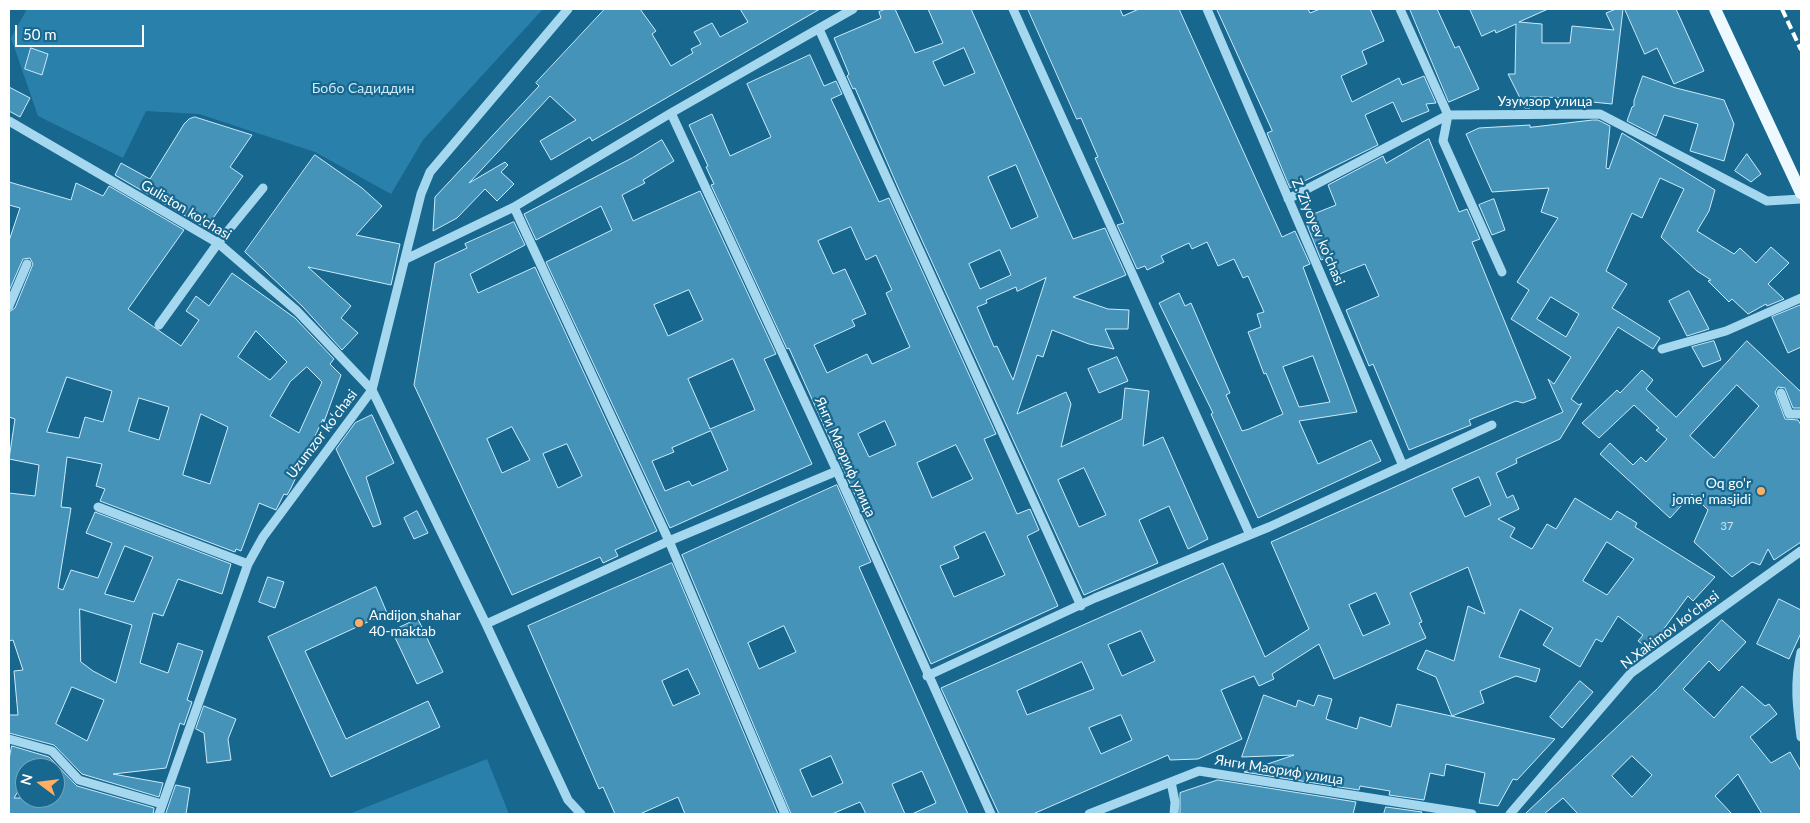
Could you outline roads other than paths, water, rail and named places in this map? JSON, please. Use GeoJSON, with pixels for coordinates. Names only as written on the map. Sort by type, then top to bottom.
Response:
{"type":"FeatureCollection","features":[{"type":"Feature","properties":{"kind":"main road"},"geometry":{"type":"LineString","coordinates":[[1715,9],[1801,193]]}},
{"type":"Feature","properties":{"kind":"street","name":"Uzumzor koʻchasi"},"geometry":{"type":"LineString","coordinates":[[159,814],[248,564],[263,537],[372,390],[422,194],[437,161],[568,9]]}},
{"type":"Feature","properties":{"kind":"street"},"geometry":{"type":"LineString","coordinates":[[406,259],[514,207],[671,113],[853,9]]}},
{"type":"Feature","properties":{"kind":"street"},"geometry":{"type":"LineString","coordinates":[[1013,9],[1250,535]]}},
{"type":"Feature","properties":{"kind":"street","name":"Z. Ziyoyev ko'chasi"},"geometry":{"type":"LineString","coordinates":[[1206,9],[1403,466]]}},
{"type":"Feature","properties":{"kind":"street"},"geometry":{"type":"LineString","coordinates":[[1400,9],[1448,115],[1443,141],[1502,272]]}},
{"type":"Feature","properties":{"kind":"street"},"geometry":{"type":"LineString","coordinates":[[819,29],[1081,606]]}},
{"type":"Feature","properties":{"kind":"street","name":"Янги Маориф улица"},"geometry":{"type":"LineString","coordinates":[[671,113],[837,471],[927,676],[991,814]]}},
{"type":"Feature","properties":{"kind":"street","name":"Узумзор улица"},"geometry":{"type":"LineString","coordinates":[[1288,199],[1448,115],[1600,114],[1767,201],[1801,199]]}},
{"type":"Feature","properties":{"kind":"street","name":"Guliston ko'chasi"},"geometry":{"type":"LineString","coordinates":[[9,121],[218,243],[297,311],[372,390],[486,624],[568,800],[581,814]]}},
{"type":"Feature","properties":{"kind":"street"},"geometry":{"type":"LineString","coordinates":[[159,325],[218,243],[263,188]]}},
{"type":"Feature","properties":{"kind":"street"},"geometry":{"type":"LineString","coordinates":[[514,207],[669,541],[785,814]]}},
{"type":"Feature","properties":{"kind":"street"},"geometry":{"type":"LineString","coordinates":[[9,306],[26,264]]}},
{"type":"Feature","properties":{"kind":"street"},"geometry":{"type":"LineString","coordinates":[[1662,349],[1726,331],[1801,298]]}},
{"type":"Feature","properties":{"kind":"street"},"geometry":{"type":"LineString","coordinates":[[1781,393],[1789,414],[1801,414]]}},
{"type":"Feature","properties":{"kind":"street"},"geometry":{"type":"LineString","coordinates":[[927,676],[1081,606],[1250,535],[1492,425]]}},
{"type":"Feature","properties":{"kind":"street"},"geometry":{"type":"LineString","coordinates":[[486,624],[669,541],[837,471]]}},
{"type":"Feature","properties":{"kind":"street"},"geometry":{"type":"LineString","coordinates":[[98,508],[248,564]]}},
{"type":"Feature","properties":{"kind":"street","name":"N.Xakimov koʻchasi"},"geometry":{"type":"LineString","coordinates":[[1510,814],[1631,673],[1801,551]]}},
{"type":"Feature","properties":{"kind":"street"},"geometry":{"type":"LineString","coordinates":[[1801,652],[1795,686],[1801,737]]}},
{"type":"Feature","properties":{"kind":"street"},"geometry":{"type":"LineString","coordinates":[[9,739],[52,751],[79,780],[162,804]]}},
{"type":"Feature","properties":{"kind":"street","name":"Янги Маориф улица"},"geometry":{"type":"LineString","coordinates":[[1089,814],[1199,771],[1472,814]]}},
{"type":"Feature","properties":{"kind":"street"},"geometry":{"type":"LineString","coordinates":[[1171,782],[1175,802],[1174,814]]}},
{"type":"Feature","properties":{"kind":"railway"},"geometry":{"type":"LineString","coordinates":[[1782,9],[1801,50]]}},
{"type":"Feature","properties":{"kind":"place","name":"Oq go'r jome' masjidi"},"geometry":{"type":"Point","coordinates":[1761,491]}},
{"type":"Feature","properties":{"kind":"place","name":"Andijon shahar 40-maktab"},"geometry":{"type":"Point","coordinates":[359,623]}},
{"type":"Feature","properties":{"kind":"park label","name":"Бобо Садиддин"},"geometry":{"type":"Point","coordinates":[363,88]}}]}
